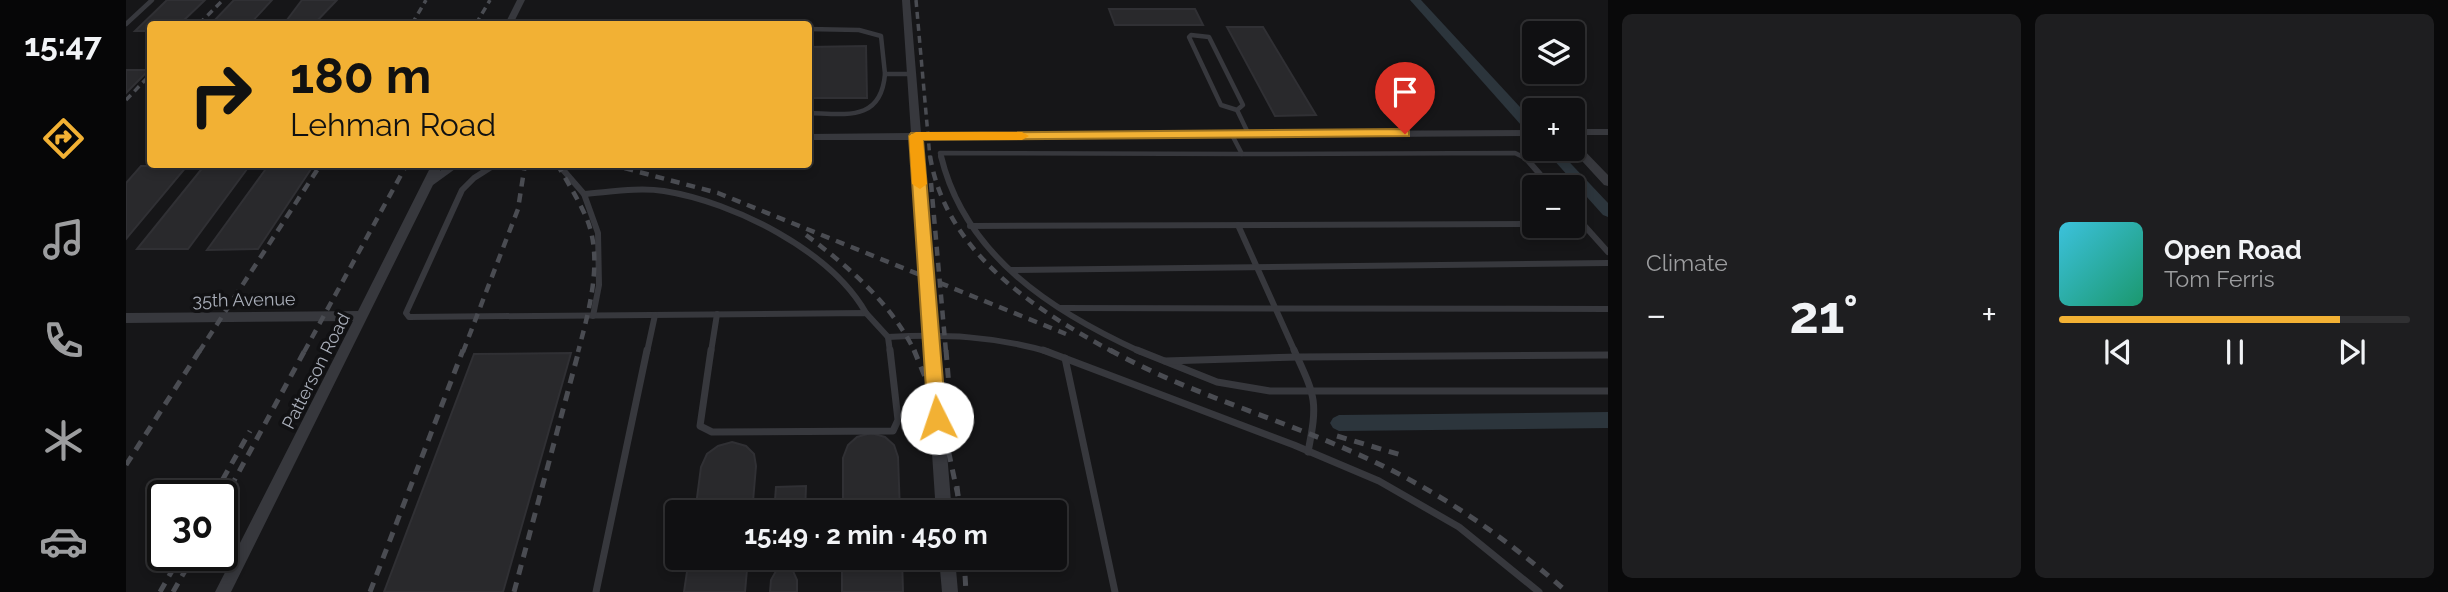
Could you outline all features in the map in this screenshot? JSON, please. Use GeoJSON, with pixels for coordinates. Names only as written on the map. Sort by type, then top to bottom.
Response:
{"type":"FeatureCollection","features":[{"type":"Feature","properties":{"kind":"street"},"geometry":{"type":"LineString","coordinates":[[510,21],[521,0]]}},
{"type":"Feature","properties":{"kind":"street"},"geometry":{"type":"LineString","coordinates":[[906,0],[943,500]]}},
{"type":"Feature","properties":{"kind":"street"},"geometry":{"type":"LineString","coordinates":[[1585,132],[1608,132]]}},
{"type":"Feature","properties":{"kind":"street"},"geometry":{"type":"LineString","coordinates":[[812,137],[1522,133]]}},
{"type":"Feature","properties":{"kind":"street"},"geometry":{"type":"LineString","coordinates":[[1585,158],[1608,182]]}},
{"type":"Feature","properties":{"kind":"street","name":"Patterson Road"},"geometry":{"type":"LineString","coordinates":[[222,592],[436,168]]}},
{"type":"Feature","properties":{"kind":"street"},"geometry":{"type":"LineString","coordinates":[[428,184],[451,168]]}},
{"type":"Feature","properties":{"kind":"street","name":"35th Avenue"},"geometry":{"type":"LineString","coordinates":[[126,318],[363,316]]}},
{"type":"Feature","properties":{"kind":"street"},"geometry":{"type":"LineString","coordinates":[[948,570],[950,592]]}},
{"type":"Feature","properties":{"kind":"lane"},"geometry":{"type":"LineString","coordinates":[[126,23],[152,0]]}},
{"type":"Feature","properties":{"kind":"lane"},"geometry":{"type":"LineString","coordinates":[[812,29],[859,30],[881,36],[885,74],[881,101],[872,109],[845,113],[812,113]]}},
{"type":"Feature","properties":{"kind":"lane"},"geometry":{"type":"LineString","coordinates":[[1237,110],[1243,105],[1209,37],[1189,37],[1221,105],[1237,110],[1249,135]]}},
{"type":"Feature","properties":{"kind":"lane"},"geometry":{"type":"LineString","coordinates":[[885,74],[911,74]]}},
{"type":"Feature","properties":{"kind":"lane"},"geometry":{"type":"LineString","coordinates":[[1232,135],[1242,154]]}},
{"type":"Feature","properties":{"kind":"lane"},"geometry":{"type":"LineString","coordinates":[[1540,175],[1522,154],[1515,153],[940,153],[955,198],[970,226],[1011,270],[1058,308],[1094,330],[1161,361],[1230,386],[1313,391],[1608,391]]}},
{"type":"Feature","properties":{"kind":"lane"},"geometry":{"type":"LineString","coordinates":[[490,168],[462,190],[406,313],[408,317],[866,313]]}},
{"type":"Feature","properties":{"kind":"lane"},"geometry":{"type":"LineString","coordinates":[[561,168],[584,194],[598,233],[599,285],[593,316]]}},
{"type":"Feature","properties":{"kind":"lane"},"geometry":{"type":"LineString","coordinates":[[584,194],[663,191],[680,194],[747,219],[803,248],[849,287],[866,313],[888,337],[898,420],[893,431],[712,432],[700,426],[717,314]]}},
{"type":"Feature","properties":{"kind":"lane"},"geometry":{"type":"LineString","coordinates":[[970,226],[1522,224]]}},
{"type":"Feature","properties":{"kind":"lane"},"geometry":{"type":"LineString","coordinates":[[1238,225],[1313,391],[1315,412],[1308,452]]}},
{"type":"Feature","properties":{"kind":"lane"},"geometry":{"type":"LineString","coordinates":[[1585,226],[1608,252]]}},
{"type":"Feature","properties":{"kind":"lane"},"geometry":{"type":"LineString","coordinates":[[1011,270],[1608,263]]}},
{"type":"Feature","properties":{"kind":"lane"},"geometry":{"type":"LineString","coordinates":[[1058,308],[1608,309]]}},
{"type":"Feature","properties":{"kind":"lane"},"geometry":{"type":"LineString","coordinates":[[596,592],[655,315]]}},
{"type":"Feature","properties":{"kind":"lane"},"geometry":{"type":"LineString","coordinates":[[888,337],[982,337],[1005,340],[1065,358],[1308,452],[1405,495],[1447,520],[1509,564],[1539,592]]}},
{"type":"Feature","properties":{"kind":"lane"},"geometry":{"type":"LineString","coordinates":[[1161,361],[1298,357],[1608,355]]}},
{"type":"Feature","properties":{"kind":"lane"},"geometry":{"type":"LineString","coordinates":[[1065,358],[1115,592]]}},
{"type":"Feature","properties":{"kind":"building"},"geometry":{"type":"Polygon","coordinates":[[[167,0],[205,0],[183,21],[147,21],[147,31],[135,31],[167,0]]]}},
{"type":"Feature","properties":{"kind":"building"},"geometry":{"type":"Polygon","coordinates":[[[234,0],[272,0],[253,21],[214,21],[234,0]]]}},
{"type":"Feature","properties":{"kind":"building"},"geometry":{"type":"Polygon","coordinates":[[[302,0],[337,0],[317,21],[286,21],[302,0]]]}},
{"type":"Feature","properties":{"kind":"building"},"geometry":{"type":"Polygon","coordinates":[[[1109,9],[1195,9],[1203,25],[1115,25],[1109,9]]]}},
{"type":"Feature","properties":{"kind":"building"},"geometry":{"type":"Polygon","coordinates":[[[1227,27],[1263,27],[1316,115],[1275,116],[1227,27]]]}},
{"type":"Feature","properties":{"kind":"building"},"geometry":{"type":"Polygon","coordinates":[[[866,46],[867,98],[812,98],[812,47],[866,46]]]}},
{"type":"Feature","properties":{"kind":"building"},"geometry":{"type":"Polygon","coordinates":[[[126,70],[147,70],[147,72],[126,93],[126,70]]]}},
{"type":"Feature","properties":{"kind":"building"},"geometry":{"type":"Polygon","coordinates":[[[141,166],[185,168],[126,239],[126,183],[141,166]]]}},
{"type":"Feature","properties":{"kind":"building"},"geometry":{"type":"Polygon","coordinates":[[[202,168],[248,168],[188,249],[137,249],[202,168]]]}},
{"type":"Feature","properties":{"kind":"building"},"geometry":{"type":"Polygon","coordinates":[[[267,168],[312,168],[258,249],[207,250],[267,168]]]}},
{"type":"Feature","properties":{"kind":"building"},"geometry":{"type":"Polygon","coordinates":[[[571,353],[503,592],[384,592],[474,354],[571,353]]]}},
{"type":"Feature","properties":{"kind":"building"},"geometry":{"type":"Polygon","coordinates":[[[871,433],[885,437],[894,445],[898,457],[900,500],[843,500],[843,458],[848,445],[857,437],[871,433]]]}},
{"type":"Feature","properties":{"kind":"building"},"geometry":{"type":"Polygon","coordinates":[[[732,442],[746,446],[754,454],[756,466],[753,500],[697,500],[701,467],[707,454],[718,446],[732,442]]]}},
{"type":"Feature","properties":{"kind":"building"},"geometry":{"type":"Polygon","coordinates":[[[806,486],[805,500],[775,500],[776,487],[806,486]]]}},
{"type":"Feature","properties":{"kind":"building"},"geometry":{"type":"Polygon","coordinates":[[[687,570],[747,570],[745,592],[684,592],[687,570]]]}},
{"type":"Feature","properties":{"kind":"building"},"geometry":{"type":"Polygon","coordinates":[[[842,570],[902,570],[903,592],[842,592],[842,570]]]}},
{"type":"Feature","properties":{"kind":"building"},"geometry":{"type":"Polygon","coordinates":[[[776,571],[793,571],[797,580],[797,592],[770,592],[771,580],[776,571]]]}},
{"type":"Feature","properties":{"kind":"waterway"},"geometry":{"type":"LineString","coordinates":[[1415,0],[1522,118]]}},
{"type":"Feature","properties":{"kind":"waterway"},"geometry":{"type":"LineString","coordinates":[[1561,161],[1608,212]]}},
{"type":"Feature","properties":{"kind":"waterway"},"geometry":{"type":"LineString","coordinates":[[1339,423],[1608,420]]}},
{"type":"Feature","properties":{"kind":"railway"},"geometry":{"type":"LineString","coordinates":[[202,21],[223,0]]}},
{"type":"Feature","properties":{"kind":"railway"},"geometry":{"type":"LineString","coordinates":[[414,21],[426,0]]}},
{"type":"Feature","properties":{"kind":"railway"},"geometry":{"type":"LineString","coordinates":[[478,21],[490,0]]}},
{"type":"Feature","properties":{"kind":"railway"},"geometry":{"type":"LineString","coordinates":[[916,0],[930,158]]}},
{"type":"Feature","properties":{"kind":"railway"},"geometry":{"type":"LineString","coordinates":[[126,100],[147,78]]}},
{"type":"Feature","properties":{"kind":"railway"},"geometry":{"type":"LineString","coordinates":[[930,156],[939,191],[954,221],[974,249],[1025,297],[1053,317],[1113,352]]}},
{"type":"Feature","properties":{"kind":"railway"},"geometry":{"type":"LineString","coordinates":[[199,352],[318,168]]}},
{"type":"Feature","properties":{"kind":"railway"},"geometry":{"type":"LineString","coordinates":[[304,352],[405,168]]}},
{"type":"Feature","properties":{"kind":"railway"},"geometry":{"type":"LineString","coordinates":[[463,352],[518,209],[524,168]]}},
{"type":"Feature","properties":{"kind":"railway"},"geometry":{"type":"LineString","coordinates":[[559,168],[586,217],[594,250],[593,284],[578,352]]}},
{"type":"Feature","properties":{"kind":"railway"},"geometry":{"type":"LineString","coordinates":[[624,168],[718,193],[940,283]]}},
{"type":"Feature","properties":{"kind":"railway"},"geometry":{"type":"LineString","coordinates":[[931,183],[940,283]]}},
{"type":"Feature","properties":{"kind":"railway"},"geometry":{"type":"LineString","coordinates":[[806,235],[868,287],[894,318],[914,351]]}},
{"type":"Feature","properties":{"kind":"railway"},"geometry":{"type":"LineString","coordinates":[[940,283],[1066,334]]}},
{"type":"Feature","properties":{"kind":"railway"},"geometry":{"type":"LineString","coordinates":[[940,283],[946,352]]}},
{"type":"Feature","properties":{"kind":"railway"},"geometry":{"type":"LineString","coordinates":[[126,465],[200,350]]}},
{"type":"Feature","properties":{"kind":"railway"},"geometry":{"type":"LineString","coordinates":[[234,480],[305,350]]}},
{"type":"Feature","properties":{"kind":"railway"},"geometry":{"type":"LineString","coordinates":[[370,592],[463,350]]}},
{"type":"Feature","properties":{"kind":"railway"},"geometry":{"type":"LineString","coordinates":[[514,592],[579,350]]}},
{"type":"Feature","properties":{"kind":"railway"},"geometry":{"type":"LineString","coordinates":[[946,350],[952,423]]}},
{"type":"Feature","properties":{"kind":"railway"},"geometry":{"type":"LineString","coordinates":[[1110,350],[1200,392],[1325,440],[1384,466],[1466,514],[1518,551],[1567,592]]}},
{"type":"Feature","properties":{"kind":"railway"},"geometry":{"type":"LineString","coordinates":[[914,351],[941,416],[958,496]]}},
{"type":"Feature","properties":{"kind":"railway"},"geometry":{"type":"LineString","coordinates":[[222,480],[250,431]]}},
{"type":"Feature","properties":{"kind":"railway"},"geometry":{"type":"LineString","coordinates":[[1337,436],[1401,455]]}},
{"type":"Feature","properties":{"kind":"railway"},"geometry":{"type":"LineString","coordinates":[[957,486],[959,500]]}},
{"type":"Feature","properties":{"kind":"railway"},"geometry":{"type":"LineString","coordinates":[[965,570],[966,592]]}},
{"type":"Feature","properties":{"kind":"railway"},"geometry":{"type":"LineString","coordinates":[[160,592],[172,571]]}},
{"type":"Feature","properties":{"kind":"railway"},"geometry":{"type":"LineString","coordinates":[[173,592],[185,571]]}},
{"type":"Feature","properties":{"kind":"slow traffic"},"geometry":{"type":"LineString","coordinates":[[920,184],[916,136],[1022,136]]}},
{"type":"Feature","properties":{"kind":"route"},"geometry":{"type":"LineString","coordinates":[[937,418],[916,136],[1405,134]]}}]}
